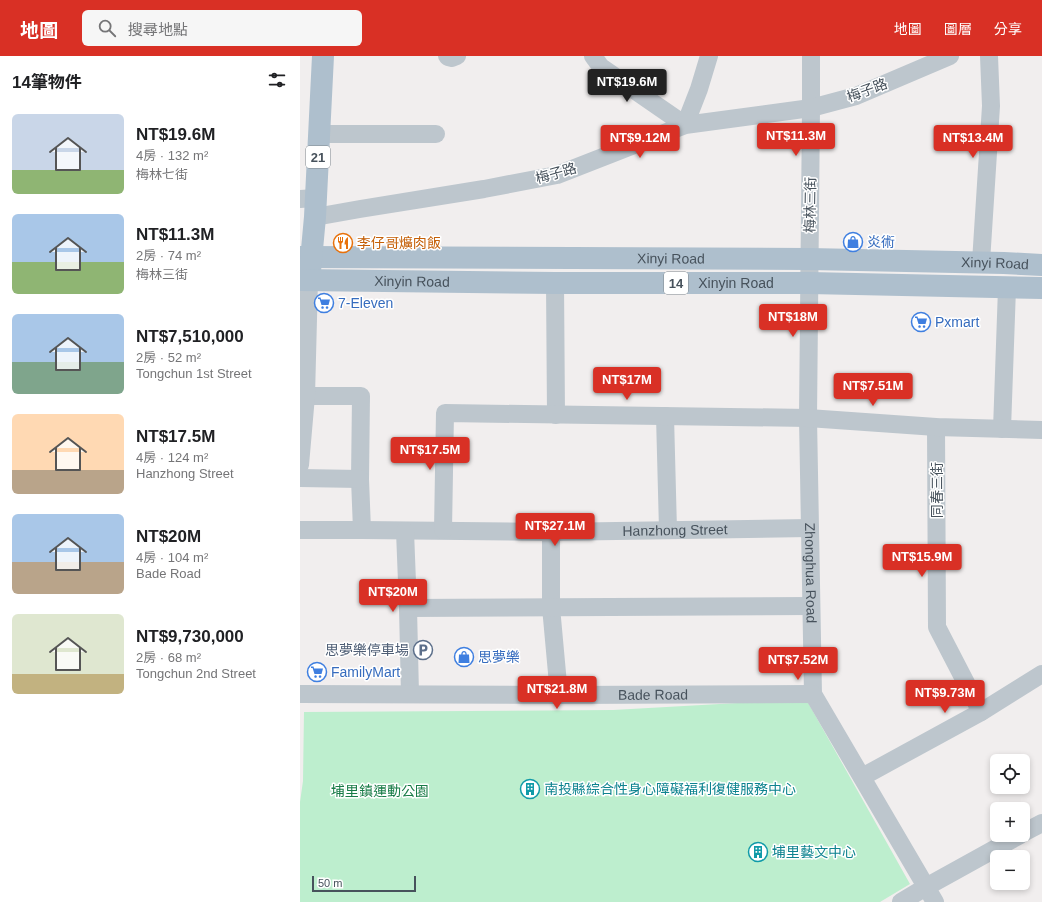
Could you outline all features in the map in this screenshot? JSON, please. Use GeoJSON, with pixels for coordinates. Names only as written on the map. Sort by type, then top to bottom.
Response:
{"type":"FeatureCollection","features":[{"type":"Feature","properties":{"kind":"main road","name":"21"},"geometry":{"type":"LineString","coordinates":[[305,280],[310,205],[319,134],[323,56]]}},
{"type":"Feature","properties":{"kind":"main road","name":"Xinyi Road"},"geometry":{"type":"LineString","coordinates":[[306,257],[809,258],[1042,265]]}},
{"type":"Feature","properties":{"kind":"main road","name":"Xinyin Road"},"geometry":{"type":"LineString","coordinates":[[305,280],[555,283],[809,283],[1042,288]]}},
{"type":"Feature","properties":{"kind":"street"},"geometry":{"type":"LineString","coordinates":[[447,56],[448,58],[452,58],[458,56]]}},
{"type":"Feature","properties":{"kind":"street"},"geometry":{"type":"LineString","coordinates":[[593,56],[601,67],[685,125],[699,89],[709,56]]}},
{"type":"Feature","properties":{"kind":"street","name":"梅林三街"},"geometry":{"type":"LineString","coordinates":[[809,258],[811,56]]}},
{"type":"Feature","properties":{"kind":"street","name":"梅子路"},"geometry":{"type":"LineString","coordinates":[[310,205],[360,209],[484,189],[557,175],[685,125],[811,108],[856,96],[950,56]]}},
{"type":"Feature","properties":{"kind":"street"},"geometry":{"type":"LineString","coordinates":[[981,262],[991,106],[989,56]]}},
{"type":"Feature","properties":{"kind":"street"},"geometry":{"type":"LineString","coordinates":[[319,134],[436,134]]}},
{"type":"Feature","properties":{"kind":"street","name":"Zhonghua Road"},"geometry":{"type":"LineString","coordinates":[[809,258],[808,418],[813,694],[931,894]]}},
{"type":"Feature","properties":{"kind":"street"},"geometry":{"type":"LineString","coordinates":[[300,465],[306,396],[305,280]]}},
{"type":"Feature","properties":{"kind":"street"},"geometry":{"type":"LineString","coordinates":[[555,283],[556,415]]}},
{"type":"Feature","properties":{"kind":"street"},"geometry":{"type":"LineString","coordinates":[[1002,428],[1007,288]]}},
{"type":"Feature","properties":{"kind":"street"},"geometry":{"type":"LineString","coordinates":[[306,396],[361,396],[360,479],[362,530]]}},
{"type":"Feature","properties":{"kind":"street"},"geometry":{"type":"LineString","coordinates":[[444,530],[445,413],[808,418],[936,427],[1042,430]]}},
{"type":"Feature","properties":{"kind":"street"},"geometry":{"type":"LineString","coordinates":[[665,416],[668,530]]}},
{"type":"Feature","properties":{"kind":"street","name":"同春三街"},"geometry":{"type":"LineString","coordinates":[[936,427],[937,627],[981,712]]}},
{"type":"Feature","properties":{"kind":"street"},"geometry":{"type":"LineString","coordinates":[[300,478],[360,479]]}},
{"type":"Feature","properties":{"kind":"street","name":"Hanzhong Street"},"geometry":{"type":"LineString","coordinates":[[300,530],[551,532],[810,528]]}},
{"type":"Feature","properties":{"kind":"street"},"geometry":{"type":"LineString","coordinates":[[405,531],[410,694]]}},
{"type":"Feature","properties":{"kind":"street"},"geometry":{"type":"LineString","coordinates":[[551,532],[552,607],[559,695]]}},
{"type":"Feature","properties":{"kind":"street"},"geometry":{"type":"LineString","coordinates":[[408,608],[812,606]]}},
{"type":"Feature","properties":{"kind":"street"},"geometry":{"type":"LineString","coordinates":[[862,777],[981,712],[1042,674]]}},
{"type":"Feature","properties":{"kind":"street","name":"Bade Road"},"geometry":{"type":"LineString","coordinates":[[300,694],[813,694]]}},
{"type":"Feature","properties":{"kind":"street"},"geometry":{"type":"LineString","coordinates":[[1030,829],[1042,823]]}},
{"type":"Feature","properties":{"kind":"street"},"geometry":{"type":"LineString","coordinates":[[901,902],[931,894],[1009,842]]}},
{"type":"Feature","properties":{"kind":"green space","name":"埔里鎮運動公園"},"geometry":{"type":"Polygon","coordinates":[[[806,699],[910,884],[880,902],[300,902],[300,802],[303,781],[304,712],[613,710],[806,699]]]}},
{"type":"Feature","properties":{"kind":"place","name":"炎術"},"geometry":{"type":"Point","coordinates":[853,242]}},
{"type":"Feature","properties":{"kind":"place","name":"李仔哥爌肉飯"},"geometry":{"type":"Point","coordinates":[343,243]}},
{"type":"Feature","properties":{"kind":"place","name":"7-Eleven"},"geometry":{"type":"Point","coordinates":[324,303]}},
{"type":"Feature","properties":{"kind":"place","name":"Pxmart"},"geometry":{"type":"Point","coordinates":[921,322]}},
{"type":"Feature","properties":{"kind":"place","name":"思夢樂停車場"},"geometry":{"type":"Point","coordinates":[423,650]}},
{"type":"Feature","properties":{"kind":"place","name":"思夢樂"},"geometry":{"type":"Point","coordinates":[464,657]}},
{"type":"Feature","properties":{"kind":"place","name":"FamilyMart"},"geometry":{"type":"Point","coordinates":[317,672]}},
{"type":"Feature","properties":{"kind":"place","name":"南投縣綜合性身心障礙福利復健服務中心"},"geometry":{"type":"Point","coordinates":[530,789]}},
{"type":"Feature","properties":{"kind":"place","name":"埔里藝文中心"},"geometry":{"type":"Point","coordinates":[758,852]}}]}
